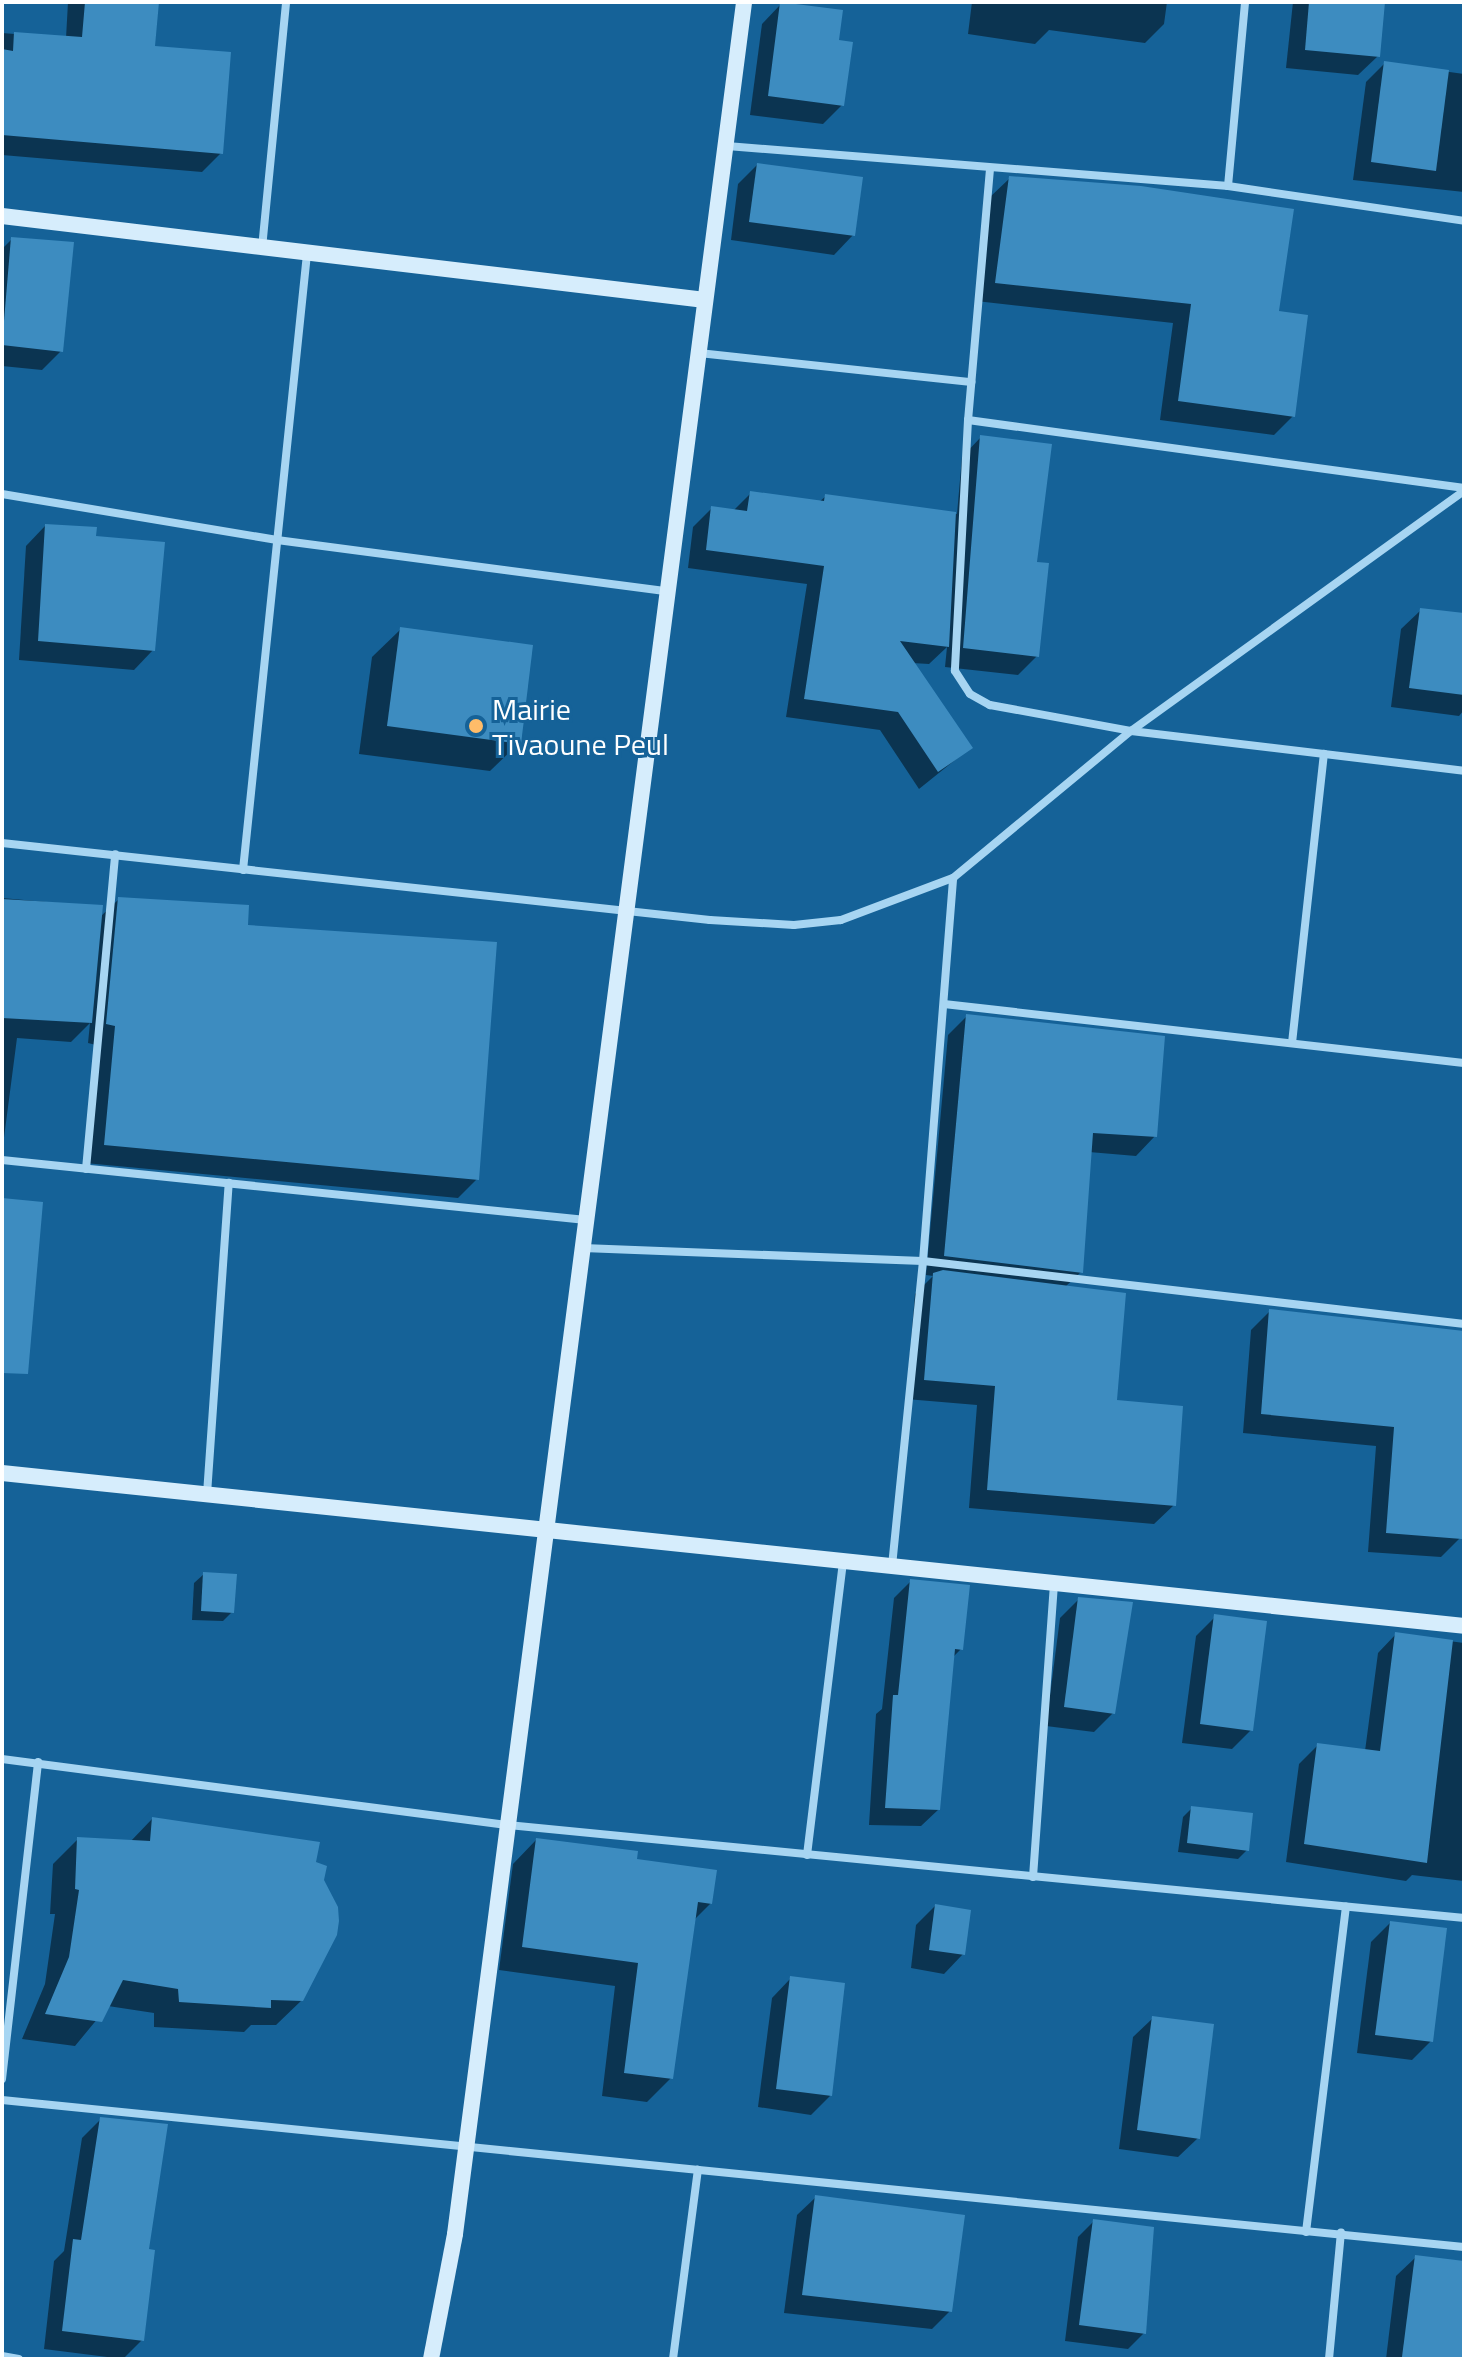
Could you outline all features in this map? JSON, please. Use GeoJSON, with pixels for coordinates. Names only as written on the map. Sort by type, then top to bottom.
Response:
{"type":"FeatureCollection","features":[{"type":"Feature","properties":{"kind":"street"},"geometry":{"type":"LineString","coordinates":[[262,249],[286,2]]}},
{"type":"Feature","properties":{"kind":"street"},"geometry":{"type":"LineString","coordinates":[[431,2359],[466,2147],[744,2]]}},
{"type":"Feature","properties":{"kind":"street"},"geometry":{"type":"LineString","coordinates":[[1228,186],[1245,2]]}},
{"type":"Feature","properties":{"kind":"street"},"geometry":{"type":"LineString","coordinates":[[727,146],[1228,186],[1464,221]]}},
{"type":"Feature","properties":{"kind":"street"},"geometry":{"type":"LineString","coordinates":[[990,169],[968,420],[955,671],[970,694],[990,705],[1131,731],[1464,771]]}},
{"type":"Feature","properties":{"kind":"street"},"geometry":{"type":"LineString","coordinates":[[2,218],[705,300]]}},
{"type":"Feature","properties":{"kind":"street"},"geometry":{"type":"LineString","coordinates":[[243,870],[307,254]]}},
{"type":"Feature","properties":{"kind":"street"},"geometry":{"type":"LineString","coordinates":[[699,353],[971,382]]}},
{"type":"Feature","properties":{"kind":"street"},"geometry":{"type":"LineString","coordinates":[[968,420],[1464,490]]}},
{"type":"Feature","properties":{"kind":"street"},"geometry":{"type":"LineString","coordinates":[[2,843],[626,910],[794,925],[841,920],[953,878],[1131,731],[1464,490]]}},
{"type":"Feature","properties":{"kind":"street"},"geometry":{"type":"LineString","coordinates":[[2,494],[277,540],[667,591]]}},
{"type":"Feature","properties":{"kind":"street"},"geometry":{"type":"LineString","coordinates":[[1292,1043],[1324,754]]}},
{"type":"Feature","properties":{"kind":"street"},"geometry":{"type":"LineString","coordinates":[[86,1169],[115,854]]}},
{"type":"Feature","properties":{"kind":"street"},"geometry":{"type":"LineString","coordinates":[[892,1566],[923,1261],[953,878]]}},
{"type":"Feature","properties":{"kind":"street"},"geometry":{"type":"LineString","coordinates":[[944,1004],[1464,1063]]}},
{"type":"Feature","properties":{"kind":"street"},"geometry":{"type":"LineString","coordinates":[[2,1160],[586,1220]]}},
{"type":"Feature","properties":{"kind":"street"},"geometry":{"type":"LineString","coordinates":[[207,1495],[229,1183]]}},
{"type":"Feature","properties":{"kind":"street"},"geometry":{"type":"LineString","coordinates":[[583,1248],[923,1261],[1464,1324]]}},
{"type":"Feature","properties":{"kind":"street"},"geometry":{"type":"LineString","coordinates":[[2,1473],[892,1566],[1054,1586],[1464,1626]]}},
{"type":"Feature","properties":{"kind":"street"},"geometry":{"type":"LineString","coordinates":[[807,1855],[843,1561]]}},
{"type":"Feature","properties":{"kind":"street"},"geometry":{"type":"LineString","coordinates":[[1033,1877],[1054,1586]]}},
{"type":"Feature","properties":{"kind":"street"},"geometry":{"type":"LineString","coordinates":[[2,1759],[507,1825],[1464,1918]]}},
{"type":"Feature","properties":{"kind":"street"},"geometry":{"type":"LineString","coordinates":[[2,2079],[38,1762]]}},
{"type":"Feature","properties":{"kind":"street"},"geometry":{"type":"LineString","coordinates":[[1306,2232],[1346,1906]]}},
{"type":"Feature","properties":{"kind":"street"},"geometry":{"type":"LineString","coordinates":[[2,2100],[1464,2247]]}},
{"type":"Feature","properties":{"kind":"street"},"geometry":{"type":"LineString","coordinates":[[673,2359],[698,2170]]}},
{"type":"Feature","properties":{"kind":"street"},"geometry":{"type":"LineString","coordinates":[[1329,2359],[1341,2233]]}},
{"type":"Feature","properties":{"kind":"street"},"geometry":{"type":"LineString","coordinates":[[2,2356],[19,2359]]}},
{"type":"Feature","properties":{"kind":"building"},"geometry":{"type":"Polygon","coordinates":[[[85,2],[159,2],[155,46],[231,52],[223,154],[2,135],[2,49],[13,51],[14,32],[82,37],[85,2]]]}},
{"type":"Feature","properties":{"kind":"building"},"geometry":{"type":"Polygon","coordinates":[[[780,2],[843,10],[839,40],[853,42],[844,106],[768,96],[780,2]]]}},
{"type":"Feature","properties":{"kind":"building"},"geometry":{"type":"Polygon","coordinates":[[[1309,2],[1385,2],[1380,57],[1305,50],[1309,2]]]}},
{"type":"Feature","properties":{"kind":"building"},"geometry":{"type":"Polygon","coordinates":[[[1384,61],[1449,70],[1436,171],[1371,162],[1384,61]]]}},
{"type":"Feature","properties":{"kind":"building"},"geometry":{"type":"Polygon","coordinates":[[[757,163],[863,177],[855,236],[749,222],[757,163]]]}},
{"type":"Feature","properties":{"kind":"building"},"geometry":{"type":"Polygon","coordinates":[[[1009,176],[1141,186],[1294,209],[1279,311],[1308,315],[1295,417],[1178,401],[1191,304],[995,283],[1009,176]]]}},
{"type":"Feature","properties":{"kind":"building"},"geometry":{"type":"Polygon","coordinates":[[[11,237],[74,242],[63,352],[2,345],[11,237]]]}},
{"type":"Feature","properties":{"kind":"building"},"geometry":{"type":"Polygon","coordinates":[[[980,435],[1052,444],[1037,562],[1049,563],[1039,657],[963,648],[980,435]]]}},
{"type":"Feature","properties":{"kind":"building"},"geometry":{"type":"Polygon","coordinates":[[[750,491],[824,501],[825,494],[956,512],[949,647],[900,641],[973,748],[938,772],[898,712],[804,699],[824,566],[706,550],[711,506],[747,511],[750,491]]]}},
{"type":"Feature","properties":{"kind":"building"},"geometry":{"type":"Polygon","coordinates":[[[45,524],[97,527],[96,536],[165,542],[155,651],[38,641],[45,524]]]}},
{"type":"Feature","properties":{"kind":"building"},"geometry":{"type":"Polygon","coordinates":[[[1420,608],[1464,613],[1464,695],[1409,688],[1420,608]]]}},
{"type":"Feature","properties":{"kind":"building"},"geometry":{"type":"Polygon","coordinates":[[[400,627],[533,645],[521,744],[387,726],[400,627]]]}},
{"type":"Feature","properties":{"kind":"building"},"geometry":{"type":"Polygon","coordinates":[[[118,897],[249,905],[248,925],[497,942],[479,1180],[104,1145],[115,1026],[106,1024],[118,897]]]}},
{"type":"Feature","properties":{"kind":"building"},"geometry":{"type":"Polygon","coordinates":[[[2,899],[103,905],[92,1023],[2,1018],[2,899]]]}},
{"type":"Feature","properties":{"kind":"building"},"geometry":{"type":"Polygon","coordinates":[[[966,1014],[1165,1036],[1157,1137],[1093,1133],[1083,1273],[944,1256],[966,1014]]]}},
{"type":"Feature","properties":{"kind":"building"},"geometry":{"type":"Polygon","coordinates":[[[2,1198],[43,1202],[28,1374],[2,1373],[2,1198]]]}},
{"type":"Feature","properties":{"kind":"building"},"geometry":{"type":"Polygon","coordinates":[[[943,1270],[1126,1293],[1117,1400],[1183,1406],[1176,1506],[987,1490],[995,1386],[924,1380],[933,1273],[943,1270]]]}},
{"type":"Feature","properties":{"kind":"building"},"geometry":{"type":"Polygon","coordinates":[[[1269,1309],[1464,1331],[1462,1539],[1386,1533],[1394,1427],[1261,1414],[1269,1309]]]}},
{"type":"Feature","properties":{"kind":"building"},"geometry":{"type":"Polygon","coordinates":[[[203,1572],[237,1574],[234,1613],[201,1611],[203,1572]]]}},
{"type":"Feature","properties":{"kind":"building"},"geometry":{"type":"Polygon","coordinates":[[[910,1579],[970,1585],[963,1650],[955,1649],[940,1810],[885,1808],[893,1695],[898,1695],[910,1579]]]}},
{"type":"Feature","properties":{"kind":"building"},"geometry":{"type":"Polygon","coordinates":[[[1078,1597],[1133,1602],[1115,1714],[1064,1707],[1078,1597]]]}},
{"type":"Feature","properties":{"kind":"building"},"geometry":{"type":"Polygon","coordinates":[[[1214,1614],[1267,1621],[1253,1731],[1200,1724],[1214,1614]]]}},
{"type":"Feature","properties":{"kind":"building"},"geometry":{"type":"Polygon","coordinates":[[[1395,1632],[1453,1640],[1427,1863],[1304,1844],[1317,1743],[1380,1751],[1395,1632]]]}},
{"type":"Feature","properties":{"kind":"building"},"geometry":{"type":"Polygon","coordinates":[[[1191,1806],[1253,1813],[1249,1851],[1187,1843],[1191,1806]]]}},
{"type":"Feature","properties":{"kind":"building"},"geometry":{"type":"Polygon","coordinates":[[[152,1817],[320,1842],[316,1862],[327,1866],[324,1880],[338,1907],[339,1921],[337,1935],[303,2001],[271,2000],[271,2008],[179,2002],[178,1989],[123,1980],[102,2022],[45,2014],[69,1957],[79,1890],[75,1889],[77,1837],[150,1841],[152,1817]]]}},
{"type":"Feature","properties":{"kind":"building"},"geometry":{"type":"Polygon","coordinates":[[[536,1838],[638,1851],[637,1859],[717,1870],[712,1904],[698,1902],[673,2079],[624,2073],[638,1963],[522,1947],[536,1838]]]}},
{"type":"Feature","properties":{"kind":"building"},"geometry":{"type":"Polygon","coordinates":[[[935,1904],[971,1910],[965,1955],[929,1950],[935,1904]]]}},
{"type":"Feature","properties":{"kind":"building"},"geometry":{"type":"Polygon","coordinates":[[[1390,1921],[1447,1928],[1433,2042],[1375,2035],[1390,1921]]]}},
{"type":"Feature","properties":{"kind":"building"},"geometry":{"type":"Polygon","coordinates":[[[790,1976],[845,1983],[832,2096],[776,2089],[790,1976]]]}},
{"type":"Feature","properties":{"kind":"building"},"geometry":{"type":"Polygon","coordinates":[[[1152,2016],[1214,2024],[1200,2139],[1137,2130],[1152,2016]]]}},
{"type":"Feature","properties":{"kind":"building"},"geometry":{"type":"Polygon","coordinates":[[[100,2117],[168,2124],[149,2249],[155,2250],[144,2341],[62,2331],[73,2239],[81,2240],[100,2117]]]}},
{"type":"Feature","properties":{"kind":"building"},"geometry":{"type":"Polygon","coordinates":[[[815,2195],[965,2215],[952,2312],[802,2295],[815,2195]]]}},
{"type":"Feature","properties":{"kind":"building"},"geometry":{"type":"Polygon","coordinates":[[[1093,2219],[1154,2227],[1146,2334],[1079,2325],[1093,2219]]]}},
{"type":"Feature","properties":{"kind":"building"},"geometry":{"type":"Polygon","coordinates":[[[1415,2255],[1464,2261],[1464,2359],[1402,2357],[1415,2255]]]}},
{"type":"Feature","properties":{"kind":"place","name":"Mairie Tivaoune Peul"},"geometry":{"type":"Point","coordinates":[476,726]}}]}
